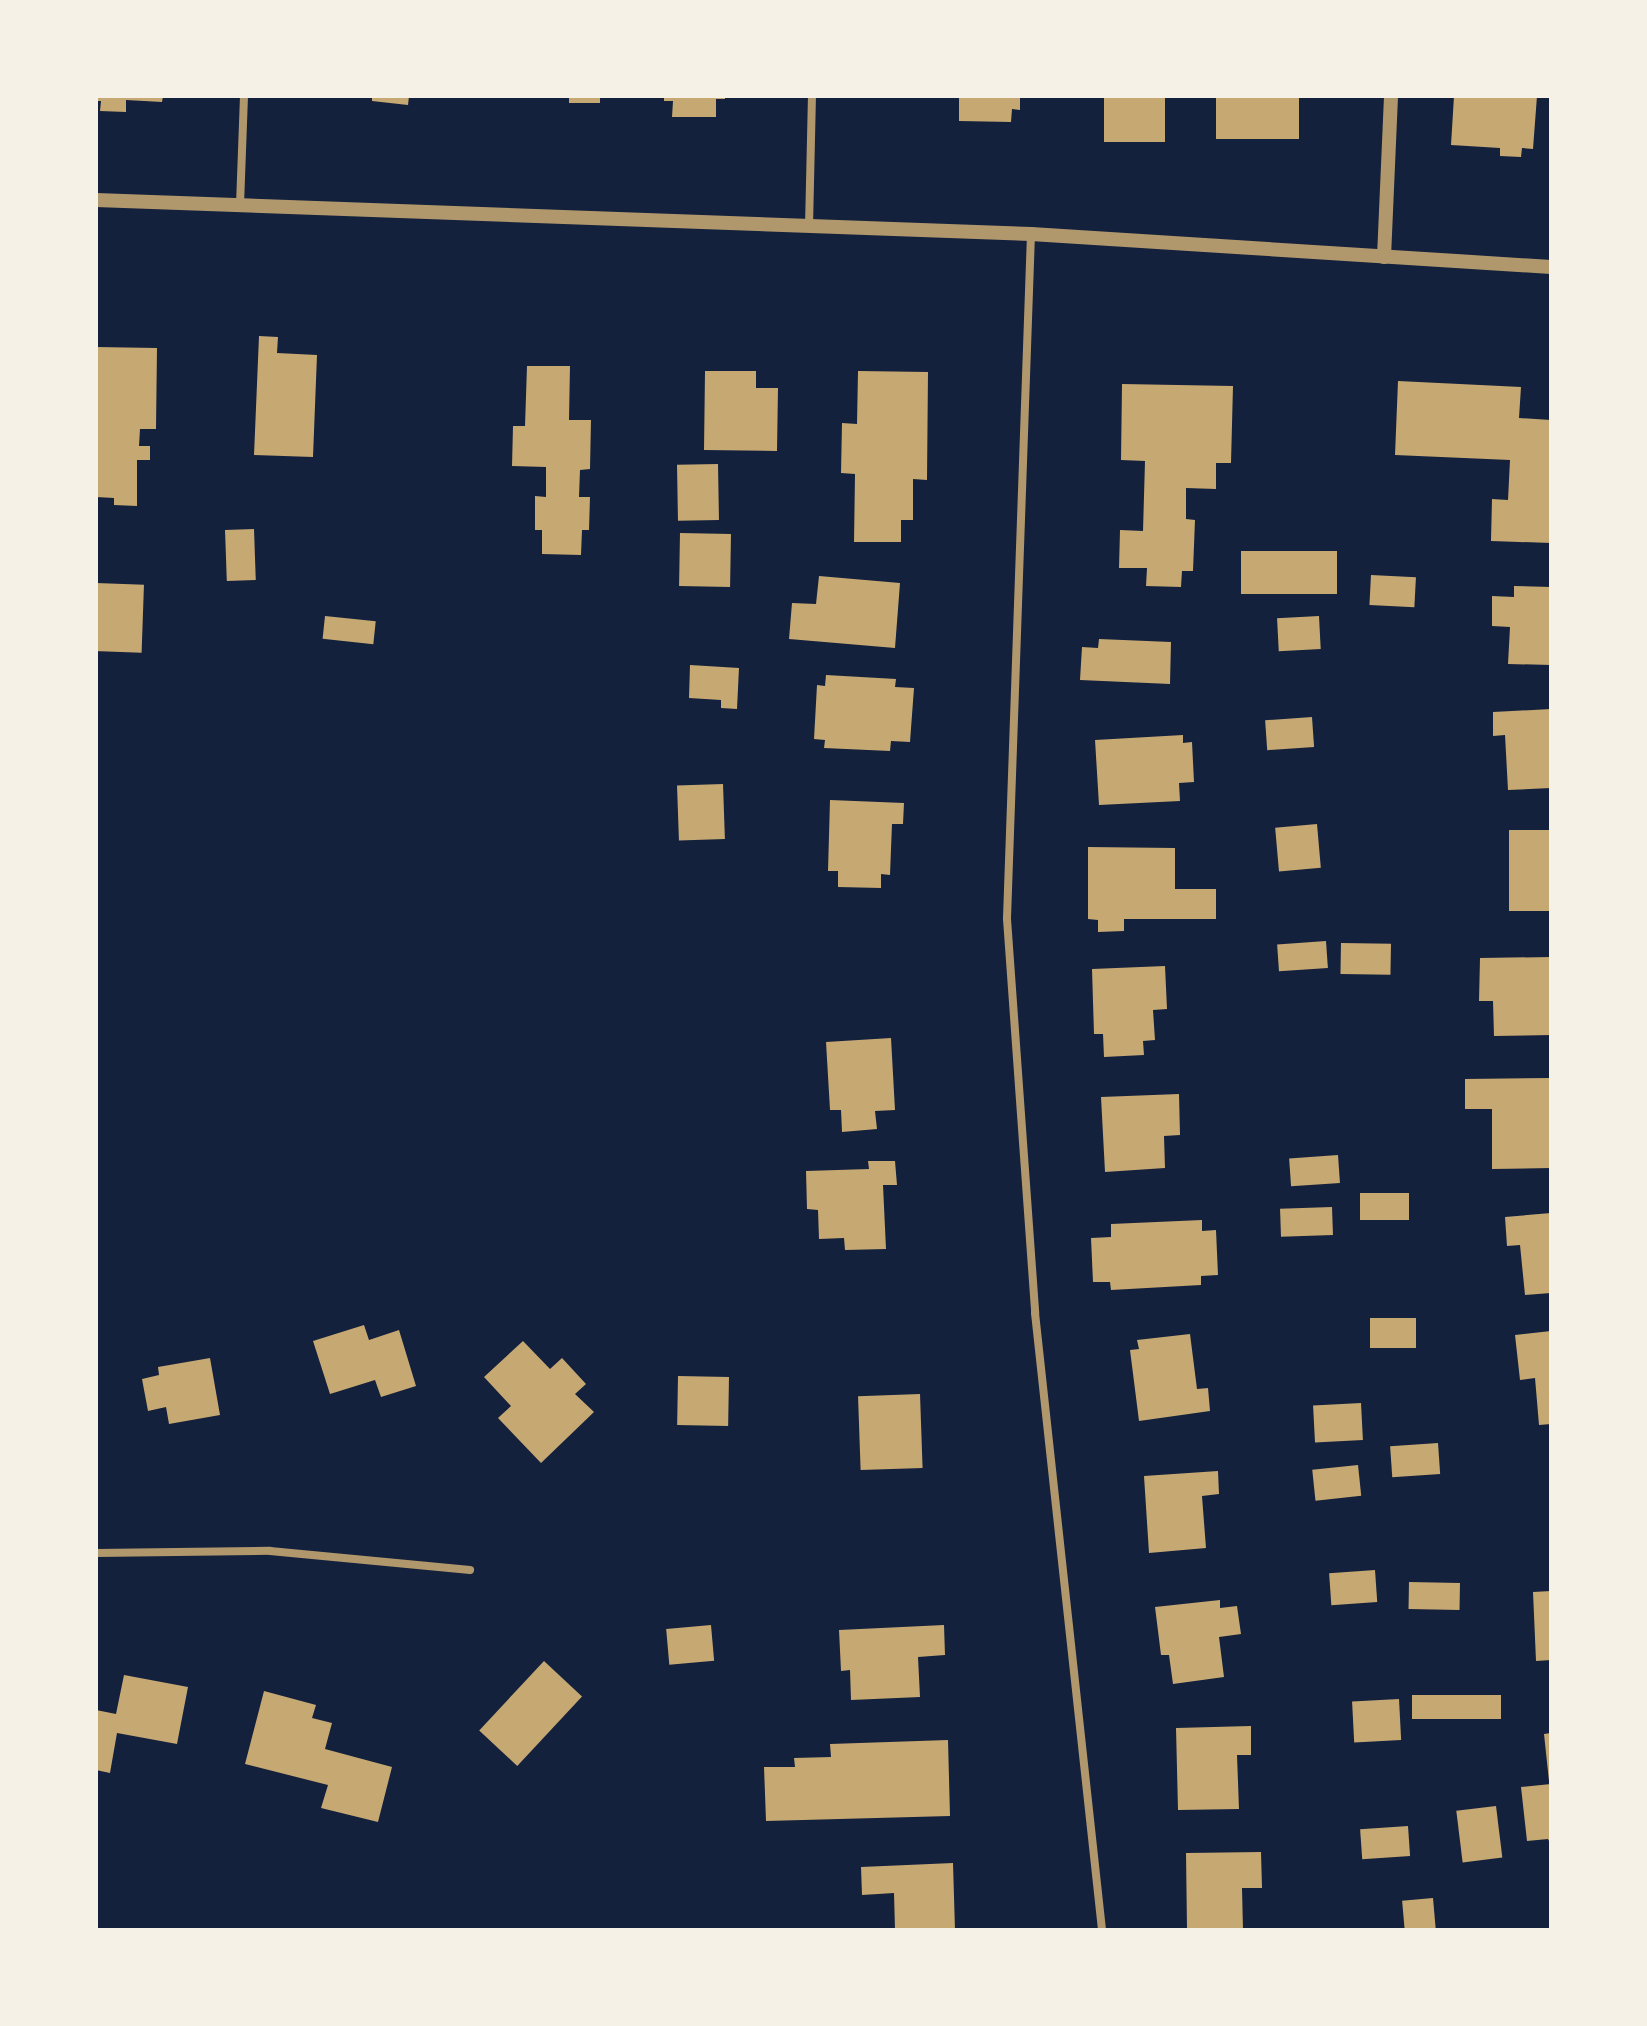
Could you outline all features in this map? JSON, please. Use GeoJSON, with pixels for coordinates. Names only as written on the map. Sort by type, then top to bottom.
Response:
{"type":"FeatureCollection","features":[{"type":"Feature","properties":{"kind":"street"},"geometry":{"type":"LineString","coordinates":[[240,205],[244,96]]}},
{"type":"Feature","properties":{"kind":"street"},"geometry":{"type":"LineString","coordinates":[[809,228],[812,96]]}},
{"type":"Feature","properties":{"kind":"street"},"geometry":{"type":"LineString","coordinates":[[1384,257],[1391,96]]}},
{"type":"Feature","properties":{"kind":"street"},"geometry":{"type":"LineString","coordinates":[[96,200],[1031,234],[1551,267]]}},
{"type":"Feature","properties":{"kind":"street"},"geometry":{"type":"LineString","coordinates":[[1031,234],[1007,919],[1035,1313],[1102,1930]]}},
{"type":"Feature","properties":{"kind":"street"},"geometry":{"type":"LineString","coordinates":[[96,1553],[270,1551],[470,1570]]}},
{"type":"Feature","properties":{"kind":"building"},"geometry":{"type":"Polygon","coordinates":[[[96,96],[163,96],[162,102],[126,100],[126,112],[100,111],[101,101],[96,101],[96,96]]]}},
{"type":"Feature","properties":{"kind":"building"},"geometry":{"type":"Polygon","coordinates":[[[372,96],[409,96],[408,105],[372,101],[372,96]]]}},
{"type":"Feature","properties":{"kind":"building"},"geometry":{"type":"Polygon","coordinates":[[[569,96],[600,96],[600,103],[569,103],[569,96]]]}},
{"type":"Feature","properties":{"kind":"building"},"geometry":{"type":"Polygon","coordinates":[[[664,96],[725,96],[725,99],[716,99],[716,117],[672,117],[673,101],[664,101],[664,96]]]}},
{"type":"Feature","properties":{"kind":"building"},"geometry":{"type":"Polygon","coordinates":[[[959,96],[1020,96],[1020,110],[1012,109],[1011,122],[959,121],[959,96]]]}},
{"type":"Feature","properties":{"kind":"building"},"geometry":{"type":"Polygon","coordinates":[[[1104,96],[1165,96],[1165,142],[1104,142],[1104,96]]]}},
{"type":"Feature","properties":{"kind":"building"},"geometry":{"type":"Polygon","coordinates":[[[1216,96],[1299,96],[1299,139],[1216,139],[1216,96]]]}},
{"type":"Feature","properties":{"kind":"building"},"geometry":{"type":"Polygon","coordinates":[[[1454,96],[1537,96],[1533,149],[1522,148],[1521,157],[1500,156],[1500,148],[1451,145],[1454,96]]]}},
{"type":"Feature","properties":{"kind":"building"},"geometry":{"type":"Polygon","coordinates":[[[259,336],[278,337],[277,353],[317,355],[313,457],[254,455],[259,336]]]}},
{"type":"Feature","properties":{"kind":"building"},"geometry":{"type":"Polygon","coordinates":[[[96,347],[157,348],[156,429],[140,429],[139,446],[150,446],[150,460],[137,460],[137,506],[114,505],[114,498],[96,497],[96,347]]]}},
{"type":"Feature","properties":{"kind":"building"},"geometry":{"type":"Polygon","coordinates":[[[527,366],[570,366],[569,420],[591,420],[590,469],[580,470],[579,497],[590,497],[589,530],[582,530],[581,555],[542,554],[542,530],[535,530],[535,496],[546,497],[546,467],[512,466],[513,426],[525,426],[527,366]]]}},
{"type":"Feature","properties":{"kind":"building"},"geometry":{"type":"Polygon","coordinates":[[[705,371],[756,371],[756,388],[778,388],[777,451],[704,450],[705,371]]]}},
{"type":"Feature","properties":{"kind":"building"},"geometry":{"type":"Polygon","coordinates":[[[858,371],[928,372],[927,480],[913,479],[913,520],[901,520],[901,542],[854,542],[855,474],[841,473],[842,423],[857,424],[858,371]]]}},
{"type":"Feature","properties":{"kind":"building"},"geometry":{"type":"Polygon","coordinates":[[[1398,381],[1521,387],[1519,418],[1551,420],[1551,543],[1491,541],[1492,499],[1508,500],[1510,460],[1395,455],[1398,381]]]}},
{"type":"Feature","properties":{"kind":"building"},"geometry":{"type":"Polygon","coordinates":[[[1122,384],[1233,386],[1231,463],[1216,463],[1216,489],[1186,488],[1186,519],[1195,520],[1193,571],[1182,571],[1181,587],[1146,586],[1147,568],[1119,568],[1120,530],[1143,531],[1145,461],[1121,460],[1122,384]]]}},
{"type":"Feature","properties":{"kind":"building"},"geometry":{"type":"Polygon","coordinates":[[[718,464],[719,520],[678,521],[677,465],[718,464]]]}},
{"type":"Feature","properties":{"kind":"building"},"geometry":{"type":"Polygon","coordinates":[[[254,529],[256,580],[227,581],[225,530],[254,529]]]}},
{"type":"Feature","properties":{"kind":"building"},"geometry":{"type":"Polygon","coordinates":[[[680,533],[731,534],[730,587],[679,586],[680,533]]]}},
{"type":"Feature","properties":{"kind":"building"},"geometry":{"type":"Polygon","coordinates":[[[1241,551],[1337,551],[1337,594],[1241,594],[1241,551]]]}},
{"type":"Feature","properties":{"kind":"building"},"geometry":{"type":"Polygon","coordinates":[[[1371,575],[1416,577],[1414,607],[1369,605],[1371,575]]]}},
{"type":"Feature","properties":{"kind":"building"},"geometry":{"type":"Polygon","coordinates":[[[819,576],[900,583],[895,648],[789,639],[792,603],[816,604],[819,576]]]}},
{"type":"Feature","properties":{"kind":"building"},"geometry":{"type":"Polygon","coordinates":[[[96,583],[144,585],[142,653],[96,651],[96,583]]]}},
{"type":"Feature","properties":{"kind":"building"},"geometry":{"type":"Polygon","coordinates":[[[1514,586],[1551,587],[1551,665],[1508,664],[1510,627],[1492,626],[1492,596],[1514,597],[1514,586]]]}},
{"type":"Feature","properties":{"kind":"building"},"geometry":{"type":"Polygon","coordinates":[[[325,616],[376,621],[373,644],[323,639],[325,616]]]}},
{"type":"Feature","properties":{"kind":"building"},"geometry":{"type":"Polygon","coordinates":[[[1319,616],[1321,649],[1279,651],[1277,618],[1319,616]]]}},
{"type":"Feature","properties":{"kind":"building"},"geometry":{"type":"Polygon","coordinates":[[[1099,639],[1171,642],[1170,684],[1080,680],[1082,647],[1098,648],[1099,639]]]}},
{"type":"Feature","properties":{"kind":"building"},"geometry":{"type":"Polygon","coordinates":[[[690,665],[739,668],[737,709],[721,708],[721,700],[689,698],[690,665]]]}},
{"type":"Feature","properties":{"kind":"building"},"geometry":{"type":"Polygon","coordinates":[[[826,675],[896,679],[895,687],[914,688],[910,742],[891,741],[890,751],[824,748],[825,740],[814,739],[817,685],[825,686],[826,675]]]}},
{"type":"Feature","properties":{"kind":"building"},"geometry":{"type":"Polygon","coordinates":[[[1551,709],[1551,788],[1508,790],[1505,735],[1493,736],[1493,712],[1551,709]]]}},
{"type":"Feature","properties":{"kind":"building"},"geometry":{"type":"Polygon","coordinates":[[[1312,717],[1314,747],[1267,750],[1265,720],[1312,717]]]}},
{"type":"Feature","properties":{"kind":"building"},"geometry":{"type":"Polygon","coordinates":[[[1183,735],[1183,743],[1192,742],[1194,782],[1179,783],[1180,801],[1099,805],[1095,740],[1183,735]]]}},
{"type":"Feature","properties":{"kind":"building"},"geometry":{"type":"Polygon","coordinates":[[[723,784],[725,839],[679,841],[677,786],[723,784]]]}},
{"type":"Feature","properties":{"kind":"building"},"geometry":{"type":"Polygon","coordinates":[[[830,800],[904,803],[903,824],[892,824],[890,875],[881,874],[881,888],[838,887],[838,871],[828,871],[830,800]]]}},
{"type":"Feature","properties":{"kind":"building"},"geometry":{"type":"Polygon","coordinates":[[[1317,824],[1321,868],[1279,871],[1275,828],[1317,824]]]}},
{"type":"Feature","properties":{"kind":"building"},"geometry":{"type":"Polygon","coordinates":[[[1509,830],[1551,830],[1551,911],[1509,911],[1509,830]]]}},
{"type":"Feature","properties":{"kind":"building"},"geometry":{"type":"Polygon","coordinates":[[[1088,847],[1175,848],[1175,889],[1216,889],[1216,919],[1124,919],[1124,931],[1098,932],[1098,920],[1088,919],[1088,847]]]}},
{"type":"Feature","properties":{"kind":"building"},"geometry":{"type":"Polygon","coordinates":[[[1326,941],[1328,968],[1279,971],[1277,944],[1326,941]]]}},
{"type":"Feature","properties":{"kind":"building"},"geometry":{"type":"Polygon","coordinates":[[[1341,943],[1391,944],[1390,975],[1340,974],[1341,943]]]}},
{"type":"Feature","properties":{"kind":"building"},"geometry":{"type":"Polygon","coordinates":[[[1551,957],[1551,1035],[1494,1036],[1493,1001],[1479,1001],[1480,958],[1551,957]]]}},
{"type":"Feature","properties":{"kind":"building"},"geometry":{"type":"Polygon","coordinates":[[[1165,966],[1167,1009],[1153,1010],[1155,1040],[1143,1041],[1144,1055],[1104,1057],[1103,1034],[1094,1034],[1092,969],[1165,966]]]}},
{"type":"Feature","properties":{"kind":"building"},"geometry":{"type":"Polygon","coordinates":[[[891,1038],[895,1110],[875,1111],[877,1129],[842,1132],[841,1110],[830,1110],[826,1042],[891,1038]]]}},
{"type":"Feature","properties":{"kind":"building"},"geometry":{"type":"Polygon","coordinates":[[[1551,1078],[1551,1168],[1492,1169],[1492,1109],[1465,1109],[1465,1079],[1551,1078]]]}},
{"type":"Feature","properties":{"kind":"building"},"geometry":{"type":"Polygon","coordinates":[[[1179,1094],[1180,1135],[1164,1136],[1165,1168],[1105,1172],[1101,1097],[1179,1094]]]}},
{"type":"Feature","properties":{"kind":"building"},"geometry":{"type":"Polygon","coordinates":[[[1338,1155],[1340,1183],[1291,1186],[1289,1158],[1338,1155]]]}},
{"type":"Feature","properties":{"kind":"building"},"geometry":{"type":"Polygon","coordinates":[[[868,1161],[895,1161],[897,1185],[883,1185],[886,1249],[845,1250],[844,1238],[819,1239],[818,1210],[807,1209],[806,1171],[869,1169],[868,1161]]]}},
{"type":"Feature","properties":{"kind":"building"},"geometry":{"type":"Polygon","coordinates":[[[1360,1193],[1409,1193],[1409,1220],[1360,1220],[1360,1193]]]}},
{"type":"Feature","properties":{"kind":"building"},"geometry":{"type":"Polygon","coordinates":[[[1332,1207],[1333,1235],[1281,1237],[1280,1209],[1332,1207]]]}},
{"type":"Feature","properties":{"kind":"building"},"geometry":{"type":"Polygon","coordinates":[[[1551,1213],[1551,1293],[1525,1295],[1520,1245],[1507,1246],[1505,1217],[1551,1213]]]}},
{"type":"Feature","properties":{"kind":"building"},"geometry":{"type":"Polygon","coordinates":[[[1202,1220],[1202,1231],[1216,1230],[1218,1275],[1201,1276],[1201,1285],[1111,1290],[1110,1282],[1093,1282],[1091,1238],[1111,1237],[1111,1224],[1202,1220]]]}},
{"type":"Feature","properties":{"kind":"building"},"geometry":{"type":"Polygon","coordinates":[[[1370,1318],[1416,1318],[1416,1348],[1370,1348],[1370,1318]]]}},
{"type":"Feature","properties":{"kind":"building"},"geometry":{"type":"Polygon","coordinates":[[[364,1325],[369,1340],[399,1330],[416,1386],[381,1397],[375,1380],[330,1394],[313,1341],[364,1325]]]}},
{"type":"Feature","properties":{"kind":"building"},"geometry":{"type":"Polygon","coordinates":[[[1551,1331],[1551,1424],[1539,1425],[1535,1378],[1520,1380],[1515,1335],[1551,1331]]]}},
{"type":"Feature","properties":{"kind":"building"},"geometry":{"type":"Polygon","coordinates":[[[1190,1334],[1197,1389],[1208,1388],[1210,1411],[1139,1421],[1130,1350],[1139,1349],[1137,1340],[1190,1334]]]}},
{"type":"Feature","properties":{"kind":"building"},"geometry":{"type":"Polygon","coordinates":[[[523,1341],[550,1369],[562,1358],[586,1384],[575,1394],[594,1412],[541,1463],[498,1418],[511,1406],[484,1377],[523,1341]]]}},
{"type":"Feature","properties":{"kind":"building"},"geometry":{"type":"Polygon","coordinates":[[[210,1358],[220,1415],[169,1424],[166,1407],[148,1411],[142,1379],[159,1375],[158,1367],[210,1358]]]}},
{"type":"Feature","properties":{"kind":"building"},"geometry":{"type":"Polygon","coordinates":[[[678,1376],[729,1377],[728,1426],[677,1425],[678,1376]]]}},
{"type":"Feature","properties":{"kind":"building"},"geometry":{"type":"Polygon","coordinates":[[[920,1394],[923,1468],[861,1470],[858,1396],[920,1394]]]}},
{"type":"Feature","properties":{"kind":"building"},"geometry":{"type":"Polygon","coordinates":[[[1361,1403],[1363,1440],[1315,1442],[1313,1406],[1361,1403]]]}},
{"type":"Feature","properties":{"kind":"building"},"geometry":{"type":"Polygon","coordinates":[[[1438,1443],[1440,1474],[1392,1477],[1390,1446],[1438,1443]]]}},
{"type":"Feature","properties":{"kind":"building"},"geometry":{"type":"Polygon","coordinates":[[[1358,1465],[1361,1496],[1315,1501],[1312,1470],[1358,1465]]]}},
{"type":"Feature","properties":{"kind":"building"},"geometry":{"type":"Polygon","coordinates":[[[1218,1471],[1219,1494],[1202,1496],[1206,1548],[1149,1553],[1144,1476],[1218,1471]]]}},
{"type":"Feature","properties":{"kind":"building"},"geometry":{"type":"Polygon","coordinates":[[[1375,1570],[1377,1602],[1331,1605],[1329,1573],[1375,1570]]]}},
{"type":"Feature","properties":{"kind":"building"},"geometry":{"type":"Polygon","coordinates":[[[1409,1582],[1460,1583],[1460,1610],[1409,1609],[1409,1582]]]}},
{"type":"Feature","properties":{"kind":"building"},"geometry":{"type":"Polygon","coordinates":[[[1551,1591],[1551,1660],[1536,1661],[1533,1592],[1551,1591]]]}},
{"type":"Feature","properties":{"kind":"building"},"geometry":{"type":"Polygon","coordinates":[[[1220,1600],[1220,1608],[1237,1606],[1241,1634],[1219,1637],[1224,1677],[1173,1684],[1169,1655],[1161,1655],[1155,1607],[1220,1600]]]}},
{"type":"Feature","properties":{"kind":"building"},"geometry":{"type":"Polygon","coordinates":[[[711,1625],[714,1661],[669,1665],[666,1629],[711,1625]]]}},
{"type":"Feature","properties":{"kind":"building"},"geometry":{"type":"Polygon","coordinates":[[[944,1625],[945,1655],[918,1657],[920,1697],[851,1700],[850,1670],[841,1671],[839,1630],[944,1625]]]}},
{"type":"Feature","properties":{"kind":"building"},"geometry":{"type":"Polygon","coordinates":[[[544,1661],[582,1696],[517,1766],[479,1730],[544,1661]]]}},
{"type":"Feature","properties":{"kind":"building"},"geometry":{"type":"Polygon","coordinates":[[[124,1675],[188,1687],[177,1744],[117,1733],[110,1773],[96,1770],[96,1710],[116,1714],[124,1675]]]}},
{"type":"Feature","properties":{"kind":"building"},"geometry":{"type":"Polygon","coordinates":[[[264,1691],[316,1705],[312,1718],[332,1723],[325,1749],[392,1767],[378,1822],[321,1808],[328,1785],[245,1764],[264,1691]]]}},
{"type":"Feature","properties":{"kind":"building"},"geometry":{"type":"Polygon","coordinates":[[[1412,1695],[1501,1695],[1501,1719],[1412,1719],[1412,1695]]]}},
{"type":"Feature","properties":{"kind":"building"},"geometry":{"type":"Polygon","coordinates":[[[1399,1699],[1401,1740],[1354,1742],[1352,1701],[1399,1699]]]}},
{"type":"Feature","properties":{"kind":"building"},"geometry":{"type":"Polygon","coordinates":[[[1251,1726],[1251,1755],[1237,1755],[1239,1809],[1178,1810],[1176,1728],[1251,1726]]]}},
{"type":"Feature","properties":{"kind":"building"},"geometry":{"type":"Polygon","coordinates":[[[1551,1733],[1551,1781],[1549,1781],[1544,1734],[1551,1733]]]}},
{"type":"Feature","properties":{"kind":"building"},"geometry":{"type":"Polygon","coordinates":[[[948,1740],[950,1816],[766,1821],[764,1767],[795,1767],[794,1758],[831,1757],[830,1744],[948,1740]]]}},
{"type":"Feature","properties":{"kind":"building"},"geometry":{"type":"Polygon","coordinates":[[[1551,1784],[1551,1845],[1548,1839],[1527,1841],[1521,1787],[1551,1784]]]}},
{"type":"Feature","properties":{"kind":"building"},"geometry":{"type":"Polygon","coordinates":[[[1496,1806],[1502,1858],[1463,1862],[1456,1811],[1496,1806]]]}},
{"type":"Feature","properties":{"kind":"building"},"geometry":{"type":"Polygon","coordinates":[[[1408,1826],[1410,1856],[1362,1859],[1360,1829],[1408,1826]]]}},
{"type":"Feature","properties":{"kind":"building"},"geometry":{"type":"Polygon","coordinates":[[[1261,1852],[1262,1888],[1242,1888],[1243,1930],[1187,1930],[1186,1853],[1261,1852]]]}},
{"type":"Feature","properties":{"kind":"building"},"geometry":{"type":"Polygon","coordinates":[[[953,1863],[955,1930],[895,1930],[894,1893],[862,1895],[861,1867],[953,1863]]]}},
{"type":"Feature","properties":{"kind":"building"},"geometry":{"type":"Polygon","coordinates":[[[1433,1898],[1436,1930],[1405,1930],[1402,1901],[1433,1898]]]}}]}
